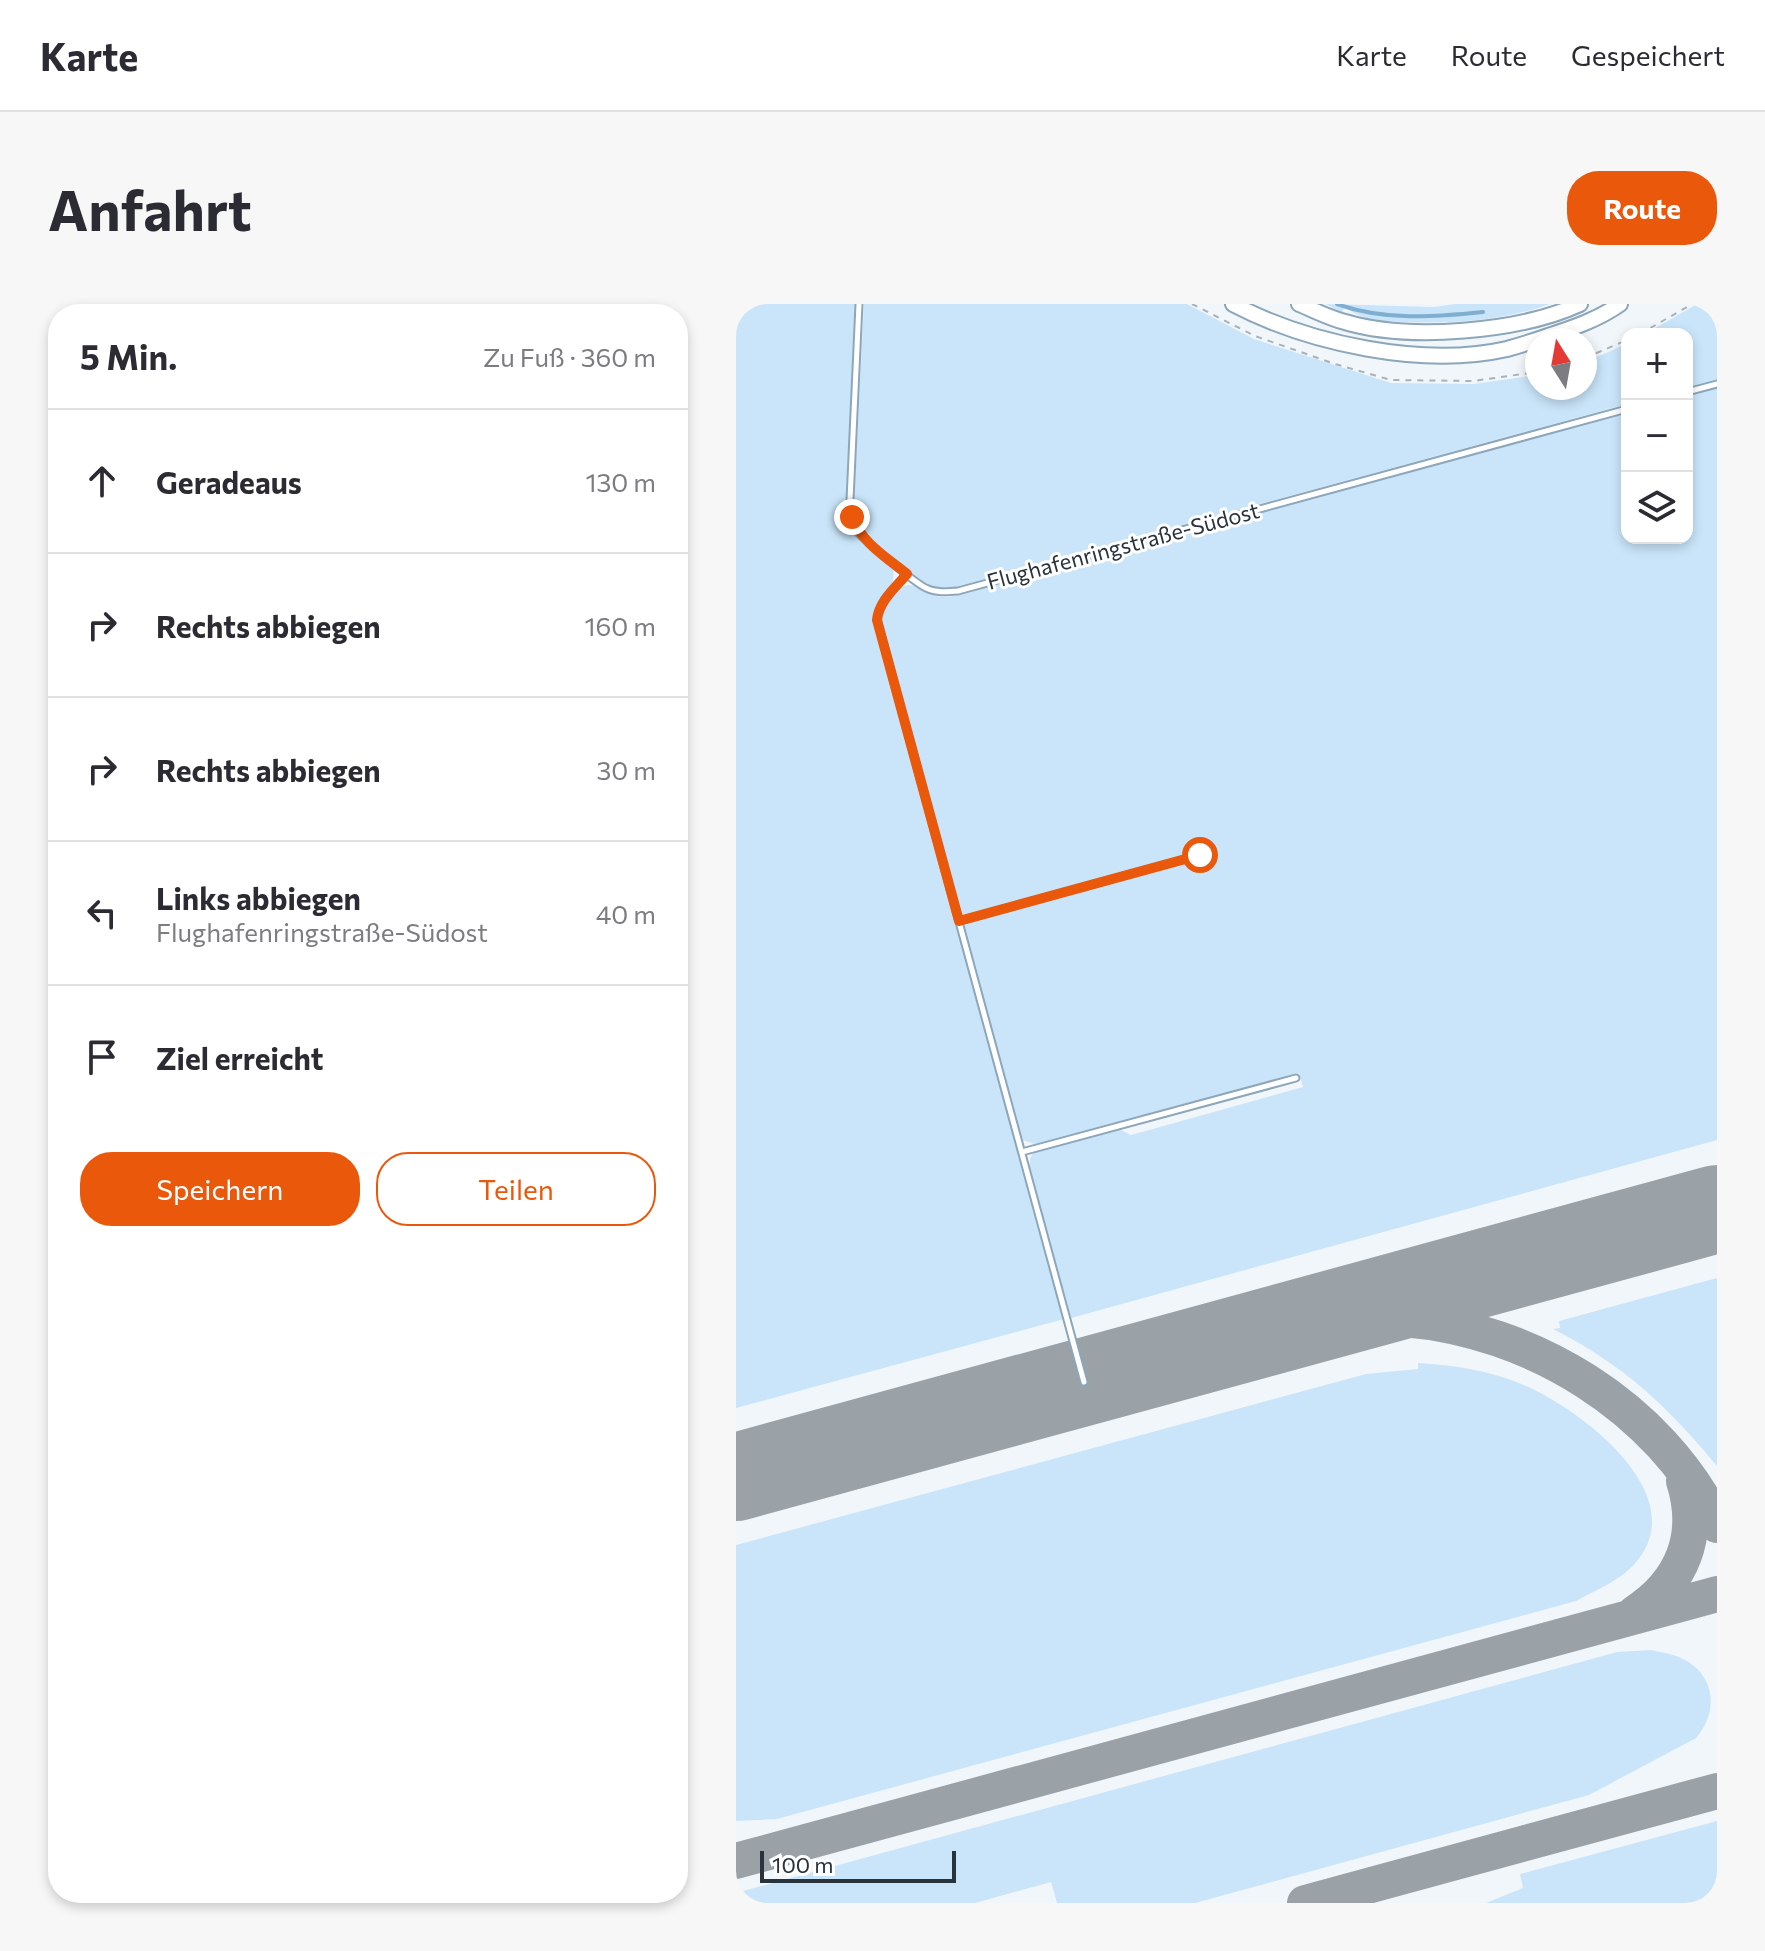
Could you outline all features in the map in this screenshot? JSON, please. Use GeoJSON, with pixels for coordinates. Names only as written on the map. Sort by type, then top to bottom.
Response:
{"type":"FeatureCollection","features":[{"type":"Feature","properties":{"kind":"main road"},"geometry":{"type":"LineString","coordinates":[[1233,304],[1281,325],[1340,343],[1377,350],[1444,355],[1478,353],[1519,345],[1575,327],[1620,304]]}},
{"type":"Feature","properties":{"kind":"main road"},"geometry":{"type":"LineString","coordinates":[[1299,304],[1345,322],[1414,332],[1474,331],[1565,311],[1580,304]]}},
{"type":"Feature","properties":{"kind":"lane","name":"Flughafenringstraße-Südost"},"geometry":{"type":"LineString","coordinates":[[859,304],[850,500],[852,517],[866,541],[926,588],[943,592],[958,591],[1621,411]]}},
{"type":"Feature","properties":{"kind":"lane"},"geometry":{"type":"LineString","coordinates":[[1693,390],[1717,384]]}},
{"type":"Feature","properties":{"kind":"lane"},"geometry":{"type":"LineString","coordinates":[[907,574],[883,601],[877,620],[1084,1382]]}},
{"type":"Feature","properties":{"kind":"lane"},"geometry":{"type":"LineString","coordinates":[[959,921],[1200,855]]}},
{"type":"Feature","properties":{"kind":"lane"},"geometry":{"type":"LineString","coordinates":[[1022,1152],[1296,1078]]}},
{"type":"Feature","properties":{"kind":"path"},"geometry":{"type":"LineString","coordinates":[[1650,328],[1692,304]]}},
{"type":"Feature","properties":{"kind":"path"},"geometry":{"type":"LineString","coordinates":[[1597,353],[1621,343]]}},
{"type":"Feature","properties":{"kind":"shaded area"},"geometry":{"type":"Polygon","coordinates":[[[736,304],[855,304],[846,500],[848,513],[855,533],[894,569],[889,589],[875,610],[875,626],[1064,1319],[736,1408],[736,304]]]}},
{"type":"Feature","properties":{"kind":"shaded area"},"geometry":{"type":"Polygon","coordinates":[[[864,304],[1187,304],[1254,339],[1391,383],[1474,384],[1525,377],[1525,400],[1597,400],[1597,356],[1621,346],[1621,406],[956,587],[931,585],[895,560],[862,530],[854,500],[864,304]]]}},
{"type":"Feature","properties":{"kind":"shaded area"},"geometry":{"type":"Polygon","coordinates":[[[1326,304],[1434,307],[1455,304],[1550,304],[1496,318],[1423,322],[1371,319],[1344,308],[1342,313],[1326,304]]]}},
{"type":"Feature","properties":{"kind":"shaded area"},"geometry":{"type":"Polygon","coordinates":[[[1697,304],[1717,304],[1717,380],[1693,386],[1693,328],[1655,328],[1697,304]]]}},
{"type":"Feature","properties":{"kind":"shaded area"},"geometry":{"type":"Polygon","coordinates":[[[1717,388],[1717,1140],[1071,1318],[1030,1170],[1030,1158],[1034,1152],[1119,1129],[1131,1135],[1303,1087],[1299,1073],[1035,1144],[1022,1140],[881,624],[885,606],[892,595],[907,585],[942,597],[994,585],[1016,584],[1075,563],[1621,415],[1621,544],[1693,544],[1693,394],[1717,388]]]}},
{"type":"Feature","properties":{"kind":"shaded area"},"geometry":{"type":"Polygon","coordinates":[[[1717,1278],[1717,1466],[1643,1388],[1602,1357],[1553,1329],[1560,1328],[1559,1321],[1717,1278]]]}},
{"type":"Feature","properties":{"kind":"shaded area"},"geometry":{"type":"Polygon","coordinates":[[[1418,1363],[1470,1369],[1519,1383],[1569,1410],[1620,1454],[1639,1480],[1650,1507],[1651,1534],[1631,1568],[1576,1601],[777,1819],[736,1821],[736,1545],[1366,1374],[1418,1369],[1418,1363]]]}},
{"type":"Feature","properties":{"kind":"shaded area"},"geometry":{"type":"Polygon","coordinates":[[[1651,1650],[1678,1657],[1697,1668],[1709,1687],[1708,1718],[1696,1738],[1589,1795],[1195,1903],[1057,1903],[1051,1882],[975,1903],[736,1903],[736,1893],[1617,1652],[1651,1650]]]}},
{"type":"Feature","properties":{"kind":"shaded area"},"geometry":{"type":"Polygon","coordinates":[[[1717,1821],[1717,1903],[1486,1903],[1523,1888],[1520,1874],[1717,1821]]]}},
{"type":"Feature","properties":{"kind":"waterway"},"geometry":{"type":"LineString","coordinates":[[1337,304],[1391,315],[1483,312]]}},
{"type":"Feature","properties":{"kind":"taxiway"},"geometry":{"type":"LineString","coordinates":[[1626,1234],[1675,1224],[1717,1223]]}},
{"type":"Feature","properties":{"kind":"taxiway"},"geometry":{"type":"LineString","coordinates":[[1293,1325],[1348,1319],[1403,1319],[1451,1326],[1498,1339],[1544,1357],[1587,1382],[1626,1411],[1662,1444],[1692,1483],[1717,1525]]}},
{"type":"Feature","properties":{"kind":"taxiway"},"geometry":{"type":"LineString","coordinates":[[736,1479],[776,1466]]}},
{"type":"Feature","properties":{"kind":"taxiway"},"geometry":{"type":"LineString","coordinates":[[1635,1613],[1665,1587],[1684,1556],[1690,1520],[1684,1481]]}},
{"type":"Feature","properties":{"kind":"taxiway"},"geometry":{"type":"LineString","coordinates":[[736,1861],[1717,1594]]}},
{"type":"Feature","properties":{"kind":"taxiway"},"geometry":{"type":"LineString","coordinates":[[1305,1903],[1717,1791]]}},
{"type":"Feature","properties":{"kind":"runway"},"geometry":{"type":"LineString","coordinates":[[736,1477],[1717,1209]]}},
{"type":"Feature","properties":{"kind":"route"},"geometry":{"type":"LineString","coordinates":[[852,517],[866,541],[907,574],[883,601],[877,620],[959,921],[1200,855]]}}]}
